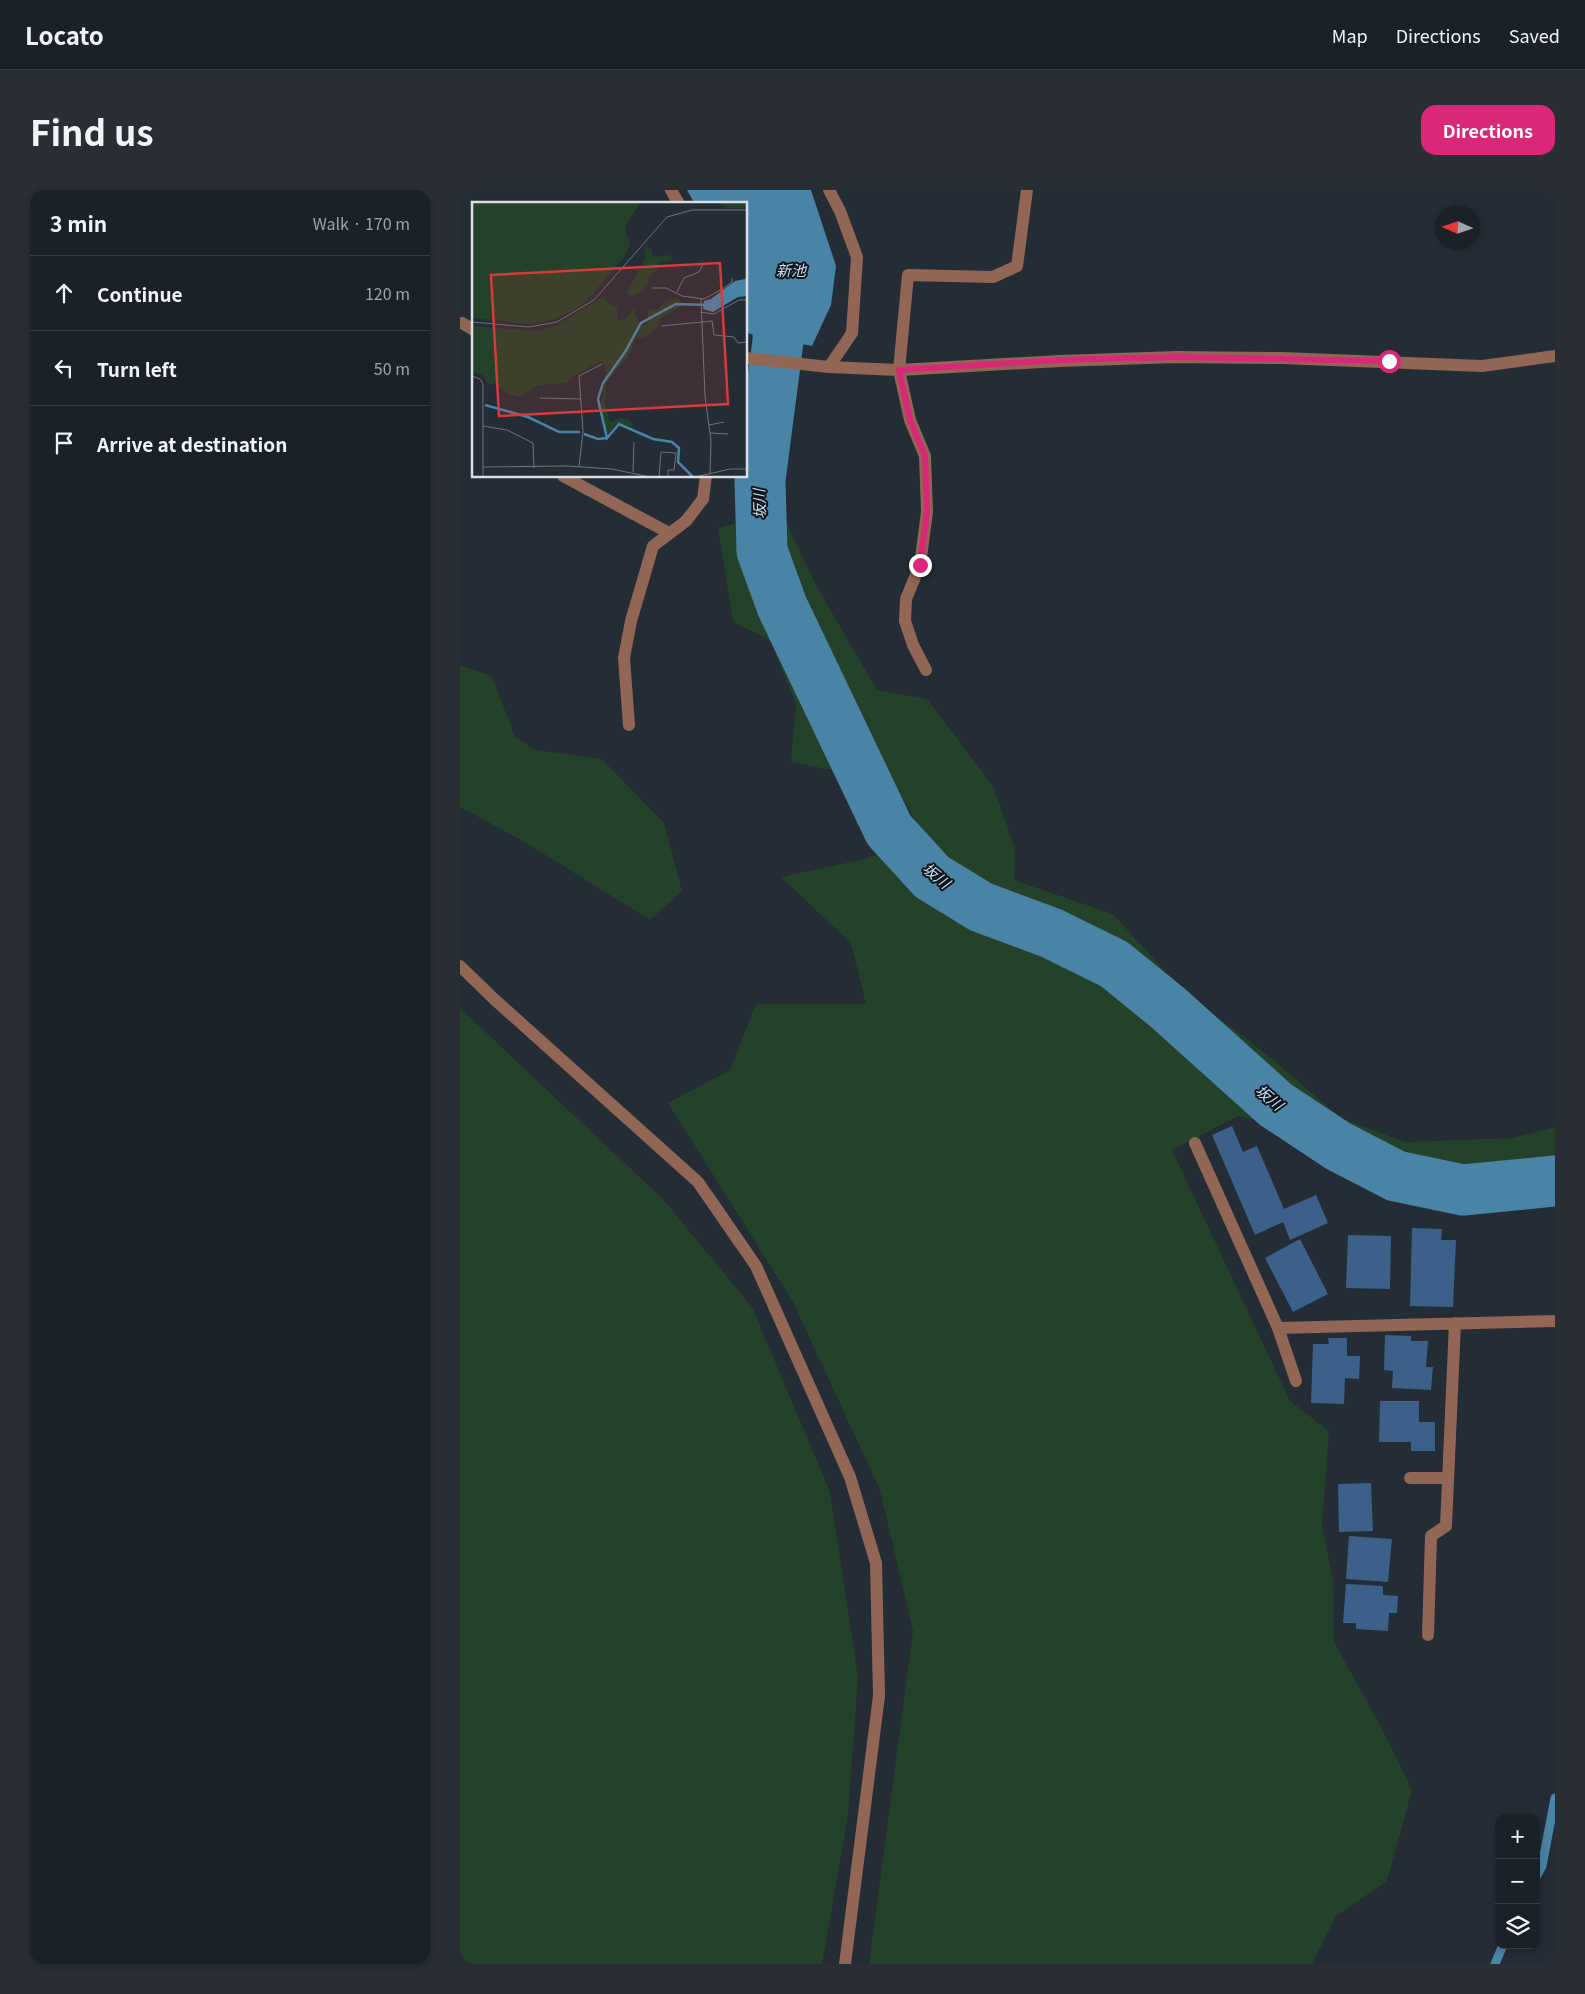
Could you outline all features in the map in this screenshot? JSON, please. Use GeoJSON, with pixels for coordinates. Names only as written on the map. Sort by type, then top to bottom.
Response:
{"type":"FeatureCollection","features":[{"type":"Feature","properties":{"kind":"street"},"geometry":{"type":"LineString","coordinates":[[670,190],[678,202]]}},
{"type":"Feature","properties":{"kind":"street"},"geometry":{"type":"LineString","coordinates":[[829,190],[840,211],[857,257],[852,333],[829,367]]}},
{"type":"Feature","properties":{"kind":"street"},"geometry":{"type":"LineString","coordinates":[[926,670],[905,622],[906,599],[920,565],[927,512],[925,456],[910,420],[899,370],[908,275],[993,277],[1016,266],[1027,190]]}},
{"type":"Feature","properties":{"kind":"street"},"geometry":{"type":"LineString","coordinates":[[462,323],[472,329]]}},
{"type":"Feature","properties":{"kind":"street"},"geometry":{"type":"LineString","coordinates":[[748,358],[810,366],[899,370],[1060,360],[1176,357],[1301,358],[1482,366],[1555,356]]}},
{"type":"Feature","properties":{"kind":"street"},"geometry":{"type":"LineString","coordinates":[[566,478],[669,533]]}},
{"type":"Feature","properties":{"kind":"street"},"geometry":{"type":"LineString","coordinates":[[629,725],[624,658],[631,621],[653,546],[686,521],[703,500],[706,478]]}},
{"type":"Feature","properties":{"kind":"street"},"geometry":{"type":"LineString","coordinates":[[460,966],[494,1000],[698,1182],[756,1266],[850,1477],[876,1563],[879,1696],[845,1964]]}},
{"type":"Feature","properties":{"kind":"street"},"geometry":{"type":"LineString","coordinates":[[1194,1143],[1278,1328],[1296,1381]]}},
{"type":"Feature","properties":{"kind":"street"},"geometry":{"type":"LineString","coordinates":[[1278,1328],[1555,1321]]}},
{"type":"Feature","properties":{"kind":"street"},"geometry":{"type":"LineString","coordinates":[[1428,1635],[1431,1536],[1446,1526],[1455,1323]]}},
{"type":"Feature","properties":{"kind":"street"},"geometry":{"type":"LineString","coordinates":[[1410,1478],[1448,1478]]}},
{"type":"Feature","properties":{"kind":"green space"},"geometry":{"type":"Polygon","coordinates":[[[781,512],[816,585],[877,690],[927,699],[993,786],[1015,848],[1014,880],[1113,914],[1183,991],[1265,1053],[1341,1118],[1405,1142],[1512,1138],[1555,1127],[1555,1168],[1542,1171],[1443,1171],[1374,1146],[1238,1116],[1172,1150],[1290,1401],[1329,1431],[1322,1526],[1333,1580],[1334,1642],[1381,1727],[1412,1790],[1387,1881],[1336,1916],[1312,1964],[869,1964],[913,1631],[880,1490],[793,1302],[668,1103],[730,1070],[756,1004],[866,1004],[851,943],[781,877],[865,859],[925,837],[893,782],[791,762],[796,704],[770,640],[733,622],[718,528],[781,512]]]}},
{"type":"Feature","properties":{"kind":"green space"},"geometry":{"type":"Polygon","coordinates":[[[460,665],[492,676],[515,737],[536,750],[602,759],[664,823],[682,891],[650,920],[523,841],[460,807],[460,665]]]}},
{"type":"Feature","properties":{"kind":"green space"},"geometry":{"type":"Polygon","coordinates":[[[460,1008],[663,1199],[752,1307],[830,1492],[858,1677],[848,1816],[822,1964],[460,1964],[460,1008]]]}},
{"type":"Feature","properties":{"kind":"water","name":"新池"},"geometry":{"type":"Polygon","coordinates":[[[687,190],[811,190],[836,266],[831,305],[812,346],[748,333],[748,202],[694,202],[687,190]]]}},
{"type":"Feature","properties":{"kind":"building"},"geometry":{"type":"Polygon","coordinates":[[[1232,1126],[1243,1152],[1257,1146],[1284,1209],[1316,1195],[1328,1223],[1290,1240],[1283,1222],[1255,1235],[1212,1135],[1232,1126]]]}},
{"type":"Feature","properties":{"kind":"building"},"geometry":{"type":"Polygon","coordinates":[[[1412,1228],[1442,1229],[1441,1240],[1456,1240],[1453,1307],[1410,1306],[1412,1228]]]}},
{"type":"Feature","properties":{"kind":"building"},"geometry":{"type":"Polygon","coordinates":[[[1348,1235],[1391,1236],[1390,1289],[1346,1288],[1348,1235]]]}},
{"type":"Feature","properties":{"kind":"building"},"geometry":{"type":"Polygon","coordinates":[[[1300,1239],[1328,1294],[1293,1312],[1265,1258],[1300,1239]]]}},
{"type":"Feature","properties":{"kind":"building"},"geometry":{"type":"Polygon","coordinates":[[[1385,1335],[1411,1336],[1411,1341],[1428,1341],[1426,1367],[1433,1367],[1431,1390],[1392,1388],[1393,1371],[1384,1370],[1385,1335]]]}},
{"type":"Feature","properties":{"kind":"building"},"geometry":{"type":"Polygon","coordinates":[[[1328,1338],[1347,1338],[1347,1356],[1360,1356],[1359,1379],[1345,1378],[1344,1404],[1311,1403],[1313,1344],[1329,1344],[1328,1338]]]}},
{"type":"Feature","properties":{"kind":"building"},"geometry":{"type":"Polygon","coordinates":[[[1380,1401],[1419,1401],[1419,1422],[1435,1422],[1435,1451],[1411,1451],[1411,1442],[1379,1442],[1380,1401]]]}},
{"type":"Feature","properties":{"kind":"building"},"geometry":{"type":"Polygon","coordinates":[[[1371,1483],[1373,1531],[1339,1532],[1338,1484],[1371,1483]]]}},
{"type":"Feature","properties":{"kind":"building"},"geometry":{"type":"Polygon","coordinates":[[[1349,1536],[1392,1539],[1388,1582],[1346,1579],[1349,1536]]]}},
{"type":"Feature","properties":{"kind":"building"},"geometry":{"type":"Polygon","coordinates":[[[1346,1584],[1383,1586],[1383,1595],[1398,1596],[1397,1613],[1389,1613],[1388,1631],[1356,1629],[1356,1623],[1343,1623],[1346,1584]]]}},
{"type":"Feature","properties":{"kind":"waterway","name":"坂川"},"geometry":{"type":"LineString","coordinates":[[748,222],[779,285],[778,341],[760,480],[762,551],[782,606],[889,830],[932,877],[981,907],[1051,933],[1114,964],[1167,1007],[1276,1105],[1338,1146],[1396,1176],[1463,1190],[1555,1181]]}},
{"type":"Feature","properties":{"kind":"waterway"},"geometry":{"type":"LineString","coordinates":[[1540,1870],[1555,1798]]}},
{"type":"Feature","properties":{"kind":"waterway"},"geometry":{"type":"LineString","coordinates":[[1495,1964],[1501,1949]]}},
{"type":"Feature","properties":{"kind":"route"},"geometry":{"type":"LineString","coordinates":[[920,565],[927,512],[925,456],[910,420],[899,370],[1060,360],[1176,357],[1389,361]]}}]}
